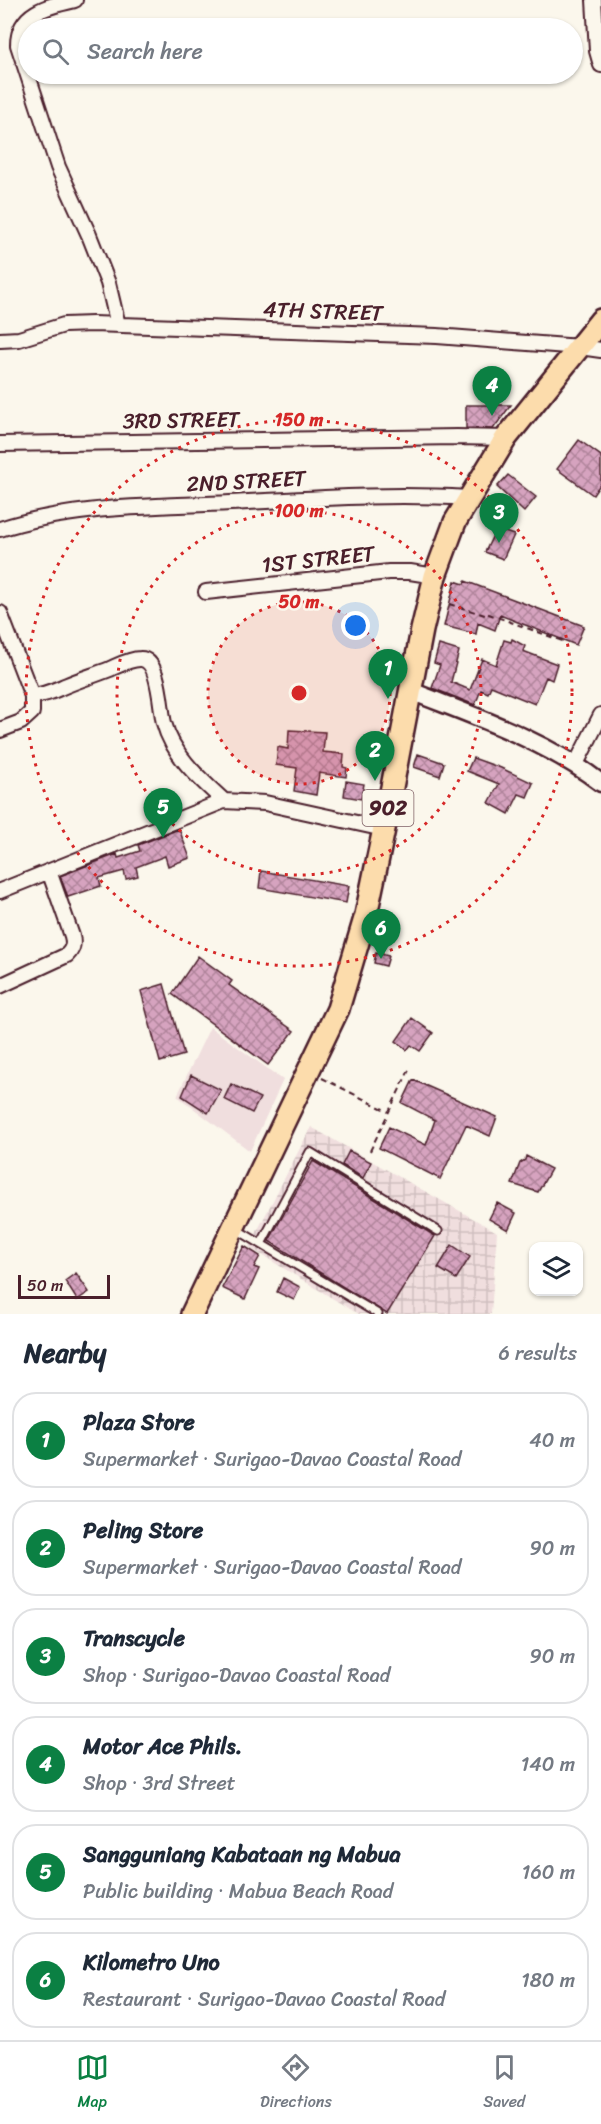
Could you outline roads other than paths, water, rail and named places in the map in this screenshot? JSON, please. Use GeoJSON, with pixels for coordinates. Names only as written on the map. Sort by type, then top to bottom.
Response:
{"type":"FeatureCollection","features":[{"type":"Feature","properties":{"kind":"highway","name":"902"},"geometry":{"type":"LineString","coordinates":[[192,1314],[338,1009],[366,915],[422,630],[435,576],[454,522],[506,438],[591,349],[601,320]]}},
{"type":"Feature","properties":{"kind":"street"},"geometry":{"type":"LineString","coordinates":[[28,18],[37,12],[75,0]]}},
{"type":"Feature","properties":{"kind":"street"},"geometry":{"type":"LineString","coordinates":[[594,0],[597,51],[601,65]]}},
{"type":"Feature","properties":{"kind":"street"},"geometry":{"type":"LineString","coordinates":[[31,84],[58,167],[108,283],[118,325]]}},
{"type":"Feature","properties":{"kind":"street","name":"4TH STREET"},"geometry":{"type":"LineString","coordinates":[[0,340],[19,339],[64,325],[118,325],[437,336],[591,349]]}},
{"type":"Feature","properties":{"kind":"street","name":"3RD STREET"},"geometry":{"type":"LineString","coordinates":[[0,444],[457,436],[506,438]]}},
{"type":"Feature","properties":{"kind":"street","name":"2ND STREET"},"geometry":{"type":"LineString","coordinates":[[0,529],[52,515],[142,507],[418,496],[467,498]]}},
{"type":"Feature","properties":{"kind":"street","name":"1ST STREET"},"geometry":{"type":"LineString","coordinates":[[206,592],[389,572],[410,572],[435,576]]}},
{"type":"Feature","properties":{"kind":"street"},"geometry":{"type":"LineString","coordinates":[[0,613],[32,696],[32,712],[21,722],[0,730]]}},
{"type":"Feature","properties":{"kind":"street"},"geometry":{"type":"LineString","coordinates":[[32,696],[54,692],[125,663],[141,659],[148,661],[155,671],[161,709],[175,750],[190,768],[225,801]]}},
{"type":"Feature","properties":{"kind":"street"},"geometry":{"type":"LineString","coordinates":[[411,691],[516,734],[576,764],[601,783]]}},
{"type":"Feature","properties":{"kind":"street"},"geometry":{"type":"LineString","coordinates":[[576,764],[601,715]]}},
{"type":"Feature","properties":{"kind":"street"},"geometry":{"type":"LineString","coordinates":[[0,891],[225,801],[265,803],[384,829]]}},
{"type":"Feature","properties":{"kind":"street"},"geometry":{"type":"LineString","coordinates":[[0,986],[67,955],[72,950],[74,944],[72,936],[49,871]]}},
{"type":"Feature","properties":{"kind":"lane"},"geometry":{"type":"LineString","coordinates":[[261,1244],[310,1152],[438,1231]]}},
{"type":"Feature","properties":{"kind":"lane"},"geometry":{"type":"LineString","coordinates":[[234,1227],[378,1314]]}},
{"type":"Feature","properties":{"kind":"place","name":"Motor Ace Phils."},"geometry":{"type":"Point","coordinates":[492,416]}},
{"type":"Feature","properties":{"kind":"place","name":"Transcycle"},"geometry":{"type":"Point","coordinates":[499,543]}},
{"type":"Feature","properties":{"kind":"place","name":"Plaza Store"},"geometry":{"type":"Point","coordinates":[388,699]}},
{"type":"Feature","properties":{"kind":"place","name":"Peling Store"},"geometry":{"type":"Point","coordinates":[375,781]}},
{"type":"Feature","properties":{"kind":"place","name":"Sangguniang Kabataan ng Mabua"},"geometry":{"type":"Point","coordinates":[163,838]}},
{"type":"Feature","properties":{"kind":"place","name":"Kilometro Uno"},"geometry":{"type":"Point","coordinates":[381,959]}}]}
